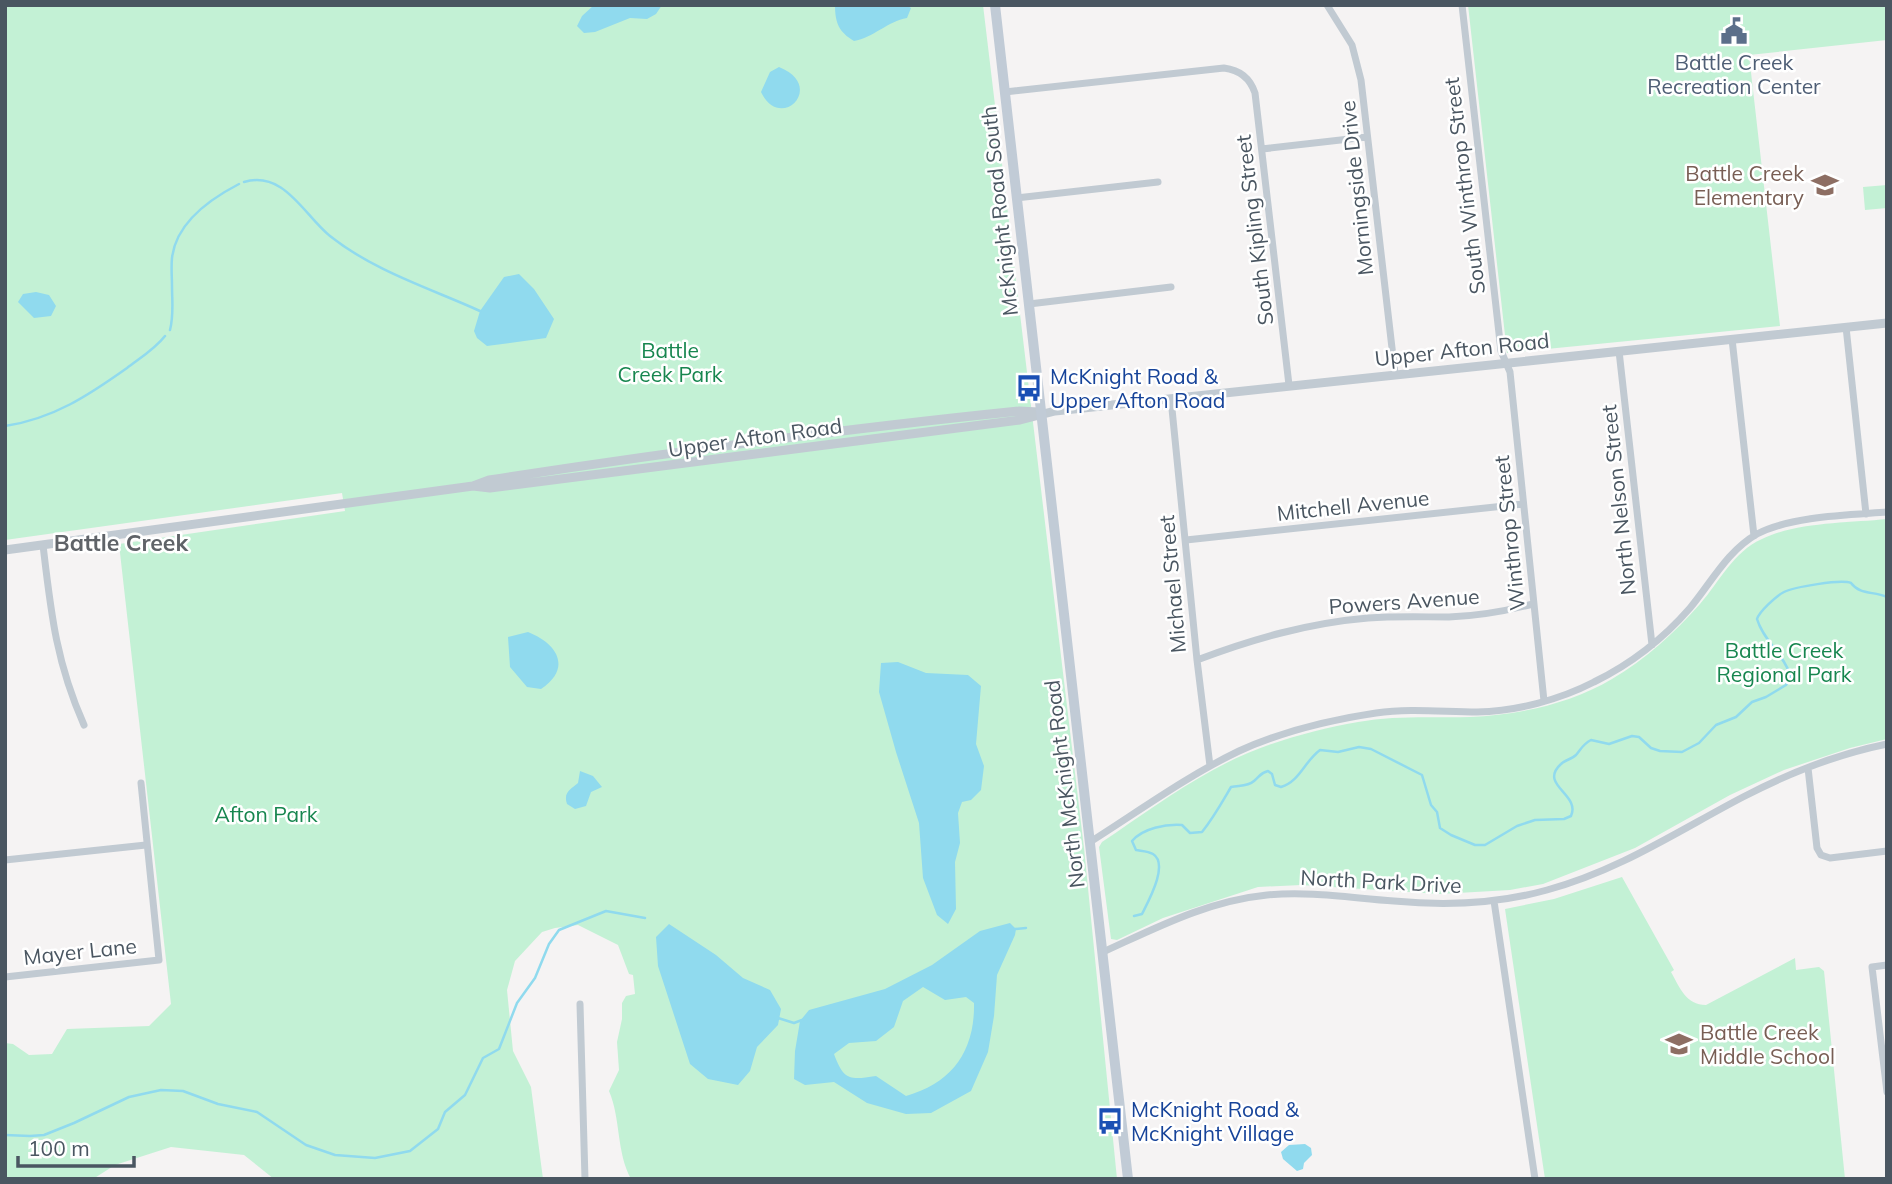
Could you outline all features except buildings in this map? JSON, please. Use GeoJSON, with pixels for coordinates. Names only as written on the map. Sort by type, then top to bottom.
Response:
{"type":"FeatureCollection","features":[{"type":"Feature","properties":{"kind":"main road","name":"McKnight Road South"},"geometry":{"type":"LineString","coordinates":[[995,5],[1041,413]]}},
{"type":"Feature","properties":{"kind":"main road","name":"North McKnight Road"},"geometry":{"type":"LineString","coordinates":[[1041,413],[1127,1179]]}},
{"type":"Feature","properties":{"kind":"street","name":"Morningside Drive"},"geometry":{"type":"LineString","coordinates":[[1327,5],[1344,30],[1357,61],[1395,374]]}},
{"type":"Feature","properties":{"kind":"street","name":"South Winthrop Street"},"geometry":{"type":"LineString","coordinates":[[1462,5],[1501,353],[1505,363]]}},
{"type":"Feature","properties":{"kind":"street","name":"South Kipling Street"},"geometry":{"type":"LineString","coordinates":[[1005,92],[1224,68],[1244,75],[1253,85],[1255,93],[1289,385]]}},
{"type":"Feature","properties":{"kind":"street"},"geometry":{"type":"LineString","coordinates":[[1262,149],[1367,138]]}},
{"type":"Feature","properties":{"kind":"street"},"geometry":{"type":"LineString","coordinates":[[1016,198],[1158,182]]}},
{"type":"Feature","properties":{"kind":"street"},"geometry":{"type":"LineString","coordinates":[[1029,303],[1171,287]]}},
{"type":"Feature","properties":{"kind":"street","name":"Upper Afton Road"},"geometry":{"type":"LineString","coordinates":[[5,550],[473,486],[490,488],[608,475],[1020,420],[1041,413],[1887,323]]}},
{"type":"Feature","properties":{"kind":"street"},"geometry":{"type":"LineString","coordinates":[[1846,327],[1866,514]]}},
{"type":"Feature","properties":{"kind":"street"},"geometry":{"type":"LineString","coordinates":[[1732,339],[1754,536]]}},
{"type":"Feature","properties":{"kind":"street","name":"North Nelson Street"},"geometry":{"type":"LineString","coordinates":[[1619,351],[1652,645]]}},
{"type":"Feature","properties":{"kind":"street","name":"Winthrop Street"},"geometry":{"type":"LineString","coordinates":[[1505,363],[1510,372],[1544,701]]}},
{"type":"Feature","properties":{"kind":"street","name":"Michael Street"},"geometry":{"type":"LineString","coordinates":[[1171,399],[1210,766]]}},
{"type":"Feature","properties":{"kind":"street","name":"Mitchell Avenue"},"geometry":{"type":"LineString","coordinates":[[1186,540],[1523,504]]}},
{"type":"Feature","properties":{"kind":"street"},"geometry":{"type":"LineString","coordinates":[[1090,842],[1210,766],[1249,747],[1295,730],[1353,717],[1412,711],[1480,712],[1565,695],[1600,679],[1652,645],[1688,610],[1732,553],[1754,536],[1789,523],[1887,512]]}},
{"type":"Feature","properties":{"kind":"street"},"geometry":{"type":"LineString","coordinates":[[43,545],[58,655],[84,725]]}},
{"type":"Feature","properties":{"kind":"street","name":"Powers Avenue"},"geometry":{"type":"LineString","coordinates":[[1197,660],[1255,639],[1312,625],[1371,618],[1480,614],[1534,604]]}},
{"type":"Feature","properties":{"kind":"street","name":"North Park Drive"},"geometry":{"type":"LineString","coordinates":[[1103,952],[1172,920],[1241,898],[1310,893],[1416,903],[1494,901],[1564,886],[1619,865],[1743,797],[1808,768],[1887,744]]}},
{"type":"Feature","properties":{"kind":"street"},"geometry":{"type":"LineString","coordinates":[[1808,768],[1817,848],[1821,855],[1830,858],[1887,851]]}},
{"type":"Feature","properties":{"kind":"street"},"geometry":{"type":"LineString","coordinates":[[5,860],[146,845],[141,783]]}},
{"type":"Feature","properties":{"kind":"street","name":"Mayer Lane"},"geometry":{"type":"LineString","coordinates":[[5,977],[159,960],[146,845]]}},
{"type":"Feature","properties":{"kind":"street"},"geometry":{"type":"LineString","coordinates":[[1494,901],[1535,1179]]}},
{"type":"Feature","properties":{"kind":"street"},"geometry":{"type":"LineString","coordinates":[[1887,965],[1872,967],[1887,1093]]}},
{"type":"Feature","properties":{"kind":"street"},"geometry":{"type":"LineString","coordinates":[[580,1004],[585,1179]]}},
{"type":"Feature","properties":{"kind":"green space","name":"Battle Creek Park"},"geometry":{"type":"Polygon","coordinates":[[[5,5],[983,5],[1084,848],[1117,1179],[631,1179],[623,1157],[609,1091],[619,1070],[617,1042],[622,1003],[626,996],[635,994],[633,975],[629,974],[618,945],[578,925],[542,932],[515,961],[507,990],[513,1051],[531,1087],[543,1179],[274,1179],[244,1155],[171,1147],[115,1165],[93,1179],[5,1179],[5,1043],[13,1044],[29,1055],[52,1054],[67,1029],[149,1026],[171,1004],[119,544],[345,511],[342,493],[5,540],[5,5]]]}},
{"type":"Feature","properties":{"kind":"green space"},"geometry":{"type":"Polygon","coordinates":[[[1468,5],[1887,5],[1887,40],[1749,55],[1780,326],[1507,353],[1468,5]]]}},
{"type":"Feature","properties":{"kind":"green space"},"geometry":{"type":"Polygon","coordinates":[[[1887,185],[1887,208],[1865,210],[1863,187],[1887,185]]]}},
{"type":"Feature","properties":{"kind":"green space","name":"Battle Creek Regional Park"},"geometry":{"type":"Polygon","coordinates":[[[1887,519],[1887,739],[1784,770],[1730,795],[1635,848],[1543,884],[1510,890],[1440,894],[1301,885],[1258,887],[1163,918],[1117,940],[1111,939],[1099,847],[1102,842],[1213,770],[1265,746],[1339,726],[1386,718],[1507,714],[1543,707],[1579,695],[1624,671],[1659,645],[1700,604],[1735,559],[1762,539],[1807,526],[1887,519]]]}},
{"type":"Feature","properties":{"kind":"green space","name":"Battle Creek Middle School"},"geometry":{"type":"Polygon","coordinates":[[[1622,877],[1674,970],[1671,972],[1677,984],[1693,1002],[1706,1005],[1795,958],[1796,970],[1819,967],[1824,971],[1845,1179],[1545,1179],[1505,909],[1554,899],[1622,877]]]}},
{"type":"Feature","properties":{"kind":"water"},"geometry":{"type":"Polygon","coordinates":[[[594,5],[662,5],[656,14],[647,19],[630,18],[595,32],[584,33],[577,26],[582,16],[594,5]]]}},
{"type":"Feature","properties":{"kind":"water"},"geometry":{"type":"Polygon","coordinates":[[[835,5],[906,5],[911,8],[907,18],[854,41],[839,26],[835,5]]]}},
{"type":"Feature","properties":{"kind":"water"},"geometry":{"type":"Polygon","coordinates":[[[779,67],[793,75],[799,85],[799,94],[795,102],[788,107],[779,108],[769,103],[761,92],[770,72],[779,67]]]}},
{"type":"Feature","properties":{"kind":"water"},"geometry":{"type":"Polygon","coordinates":[[[519,274],[534,289],[554,319],[546,338],[487,346],[477,338],[474,331],[480,311],[504,277],[519,274]]]}},
{"type":"Feature","properties":{"kind":"water"},"geometry":{"type":"Polygon","coordinates":[[[36,292],[49,295],[56,306],[51,316],[34,318],[18,302],[23,294],[36,292]]]}},
{"type":"Feature","properties":{"kind":"water"},"geometry":{"type":"Polygon","coordinates":[[[528,632],[547,643],[557,657],[556,673],[541,689],[527,687],[510,667],[508,637],[528,632]]]}},
{"type":"Feature","properties":{"kind":"water"},"geometry":{"type":"Polygon","coordinates":[[[898,662],[926,673],[968,675],[981,686],[976,744],[984,766],[981,790],[971,800],[962,802],[958,813],[960,843],[955,862],[956,909],[948,924],[937,915],[923,878],[919,823],[879,692],[881,663],[898,662]]]}},
{"type":"Feature","properties":{"kind":"water"},"geometry":{"type":"Polygon","coordinates":[[[580,771],[593,776],[602,787],[591,792],[586,806],[575,809],[567,804],[566,796],[578,783],[580,771]]]}},
{"type":"Feature","properties":{"kind":"water"},"geometry":{"type":"Polygon","coordinates":[[[1010,923],[1016,929],[997,975],[988,1052],[971,1091],[931,1113],[906,1114],[867,1103],[834,1082],[805,1085],[794,1079],[800,1021],[809,1010],[885,989],[932,965],[980,931],[1010,923]],[[923,987],[903,1001],[894,1027],[876,1041],[849,1043],[834,1054],[841,1069],[854,1078],[876,1076],[906,1096],[936,1083],[958,1063],[970,1036],[973,1020],[974,1003],[966,997],[945,1000],[923,987]]]}},
{"type":"Feature","properties":{"kind":"water"},"geometry":{"type":"Polygon","coordinates":[[[669,924],[716,955],[743,978],[770,990],[781,1009],[778,1025],[757,1047],[750,1071],[738,1085],[708,1079],[690,1064],[658,966],[656,937],[669,924]]]}},
{"type":"Feature","properties":{"kind":"water"},"geometry":{"type":"Polygon","coordinates":[[[1305,1144],[1311,1148],[1312,1155],[1304,1163],[1303,1169],[1297,1171],[1283,1159],[1281,1152],[1289,1145],[1305,1144]]]}},
{"type":"Feature","properties":{"kind":"waterway"},"geometry":{"type":"LineString","coordinates":[[244,182],[271,182],[282,188],[320,227],[347,248],[383,269],[480,311]]}},
{"type":"Feature","properties":{"kind":"waterway"},"geometry":{"type":"LineString","coordinates":[[170,330],[172,258],[180,233],[196,213],[239,184]]}},
{"type":"Feature","properties":{"kind":"waterway"},"geometry":{"type":"LineString","coordinates":[[5,426],[55,412],[84,396],[142,357],[165,336]]}},
{"type":"Feature","properties":{"kind":"waterway","name":"Battle Creek"},"geometry":{"type":"LineString","coordinates":[[1134,916],[1142,914],[1156,883],[1159,866],[1153,854],[1136,850],[1132,841],[1148,830],[1169,825],[1182,825],[1190,833],[1202,832],[1231,787],[1249,784],[1265,772],[1272,774],[1275,785],[1281,787],[1293,780],[1320,750],[1338,752],[1359,747],[1371,749],[1422,775],[1431,805],[1437,812],[1440,828],[1475,845],[1485,845],[1517,826],[1535,820],[1564,819],[1571,816],[1570,802],[1554,778],[1555,771],[1591,740],[1609,744],[1632,736],[1639,737],[1651,748],[1660,751],[1682,752],[1699,743],[1716,725],[1736,717],[1752,702],[1786,685],[1791,677],[1788,669],[1757,619],[1764,608],[1781,594],[1807,586],[1846,582],[1863,591],[1887,597]]}},
{"type":"Feature","properties":{"kind":"waterway","name":"Battle Creek"},"geometry":{"type":"LineString","coordinates":[[5,1135],[44,1135],[129,1097],[161,1090],[183,1091],[218,1104],[257,1112],[306,1145],[335,1155],[375,1158],[410,1151],[438,1129],[445,1112],[465,1095],[483,1058],[499,1049],[517,1003],[535,978],[549,944],[559,930],[606,911],[645,918]]}},
{"type":"Feature","properties":{"kind":"waterway","name":"Battle Creek"},"geometry":{"type":"LineString","coordinates":[[1015,929],[1026,928]]}},
{"type":"Feature","properties":{"kind":"waterway","name":"Battle Creek"},"geometry":{"type":"LineString","coordinates":[[775,1017],[794,1023],[802,1020]]}},
{"type":"Feature","properties":{"kind":"place","name":"Battle Creek Recreation Center"},"geometry":{"type":"Point","coordinates":[1734,31]}},
{"type":"Feature","properties":{"kind":"place","name":"Battle Creek Elementary"},"geometry":{"type":"Point","coordinates":[1825,185]}},
{"type":"Feature","properties":{"kind":"place","name":"McKnight Road & Upper Afton Road"},"geometry":{"type":"Point","coordinates":[1029,388]}},
{"type":"Feature","properties":{"kind":"place","name":"Battle Creek Middle School"},"geometry":{"type":"Point","coordinates":[1679,1044]}},
{"type":"Feature","properties":{"kind":"place","name":"McKnight Road & McKnight Village"},"geometry":{"type":"Point","coordinates":[1110,1121]}},
{"type":"Feature","properties":{"kind":"district","name":"Battle Creek"},"geometry":{"type":"Point","coordinates":[121,542]}},
{"type":"Feature","properties":{"kind":"park label","name":"Afton Park"},"geometry":{"type":"Point","coordinates":[266,814]}}]}
